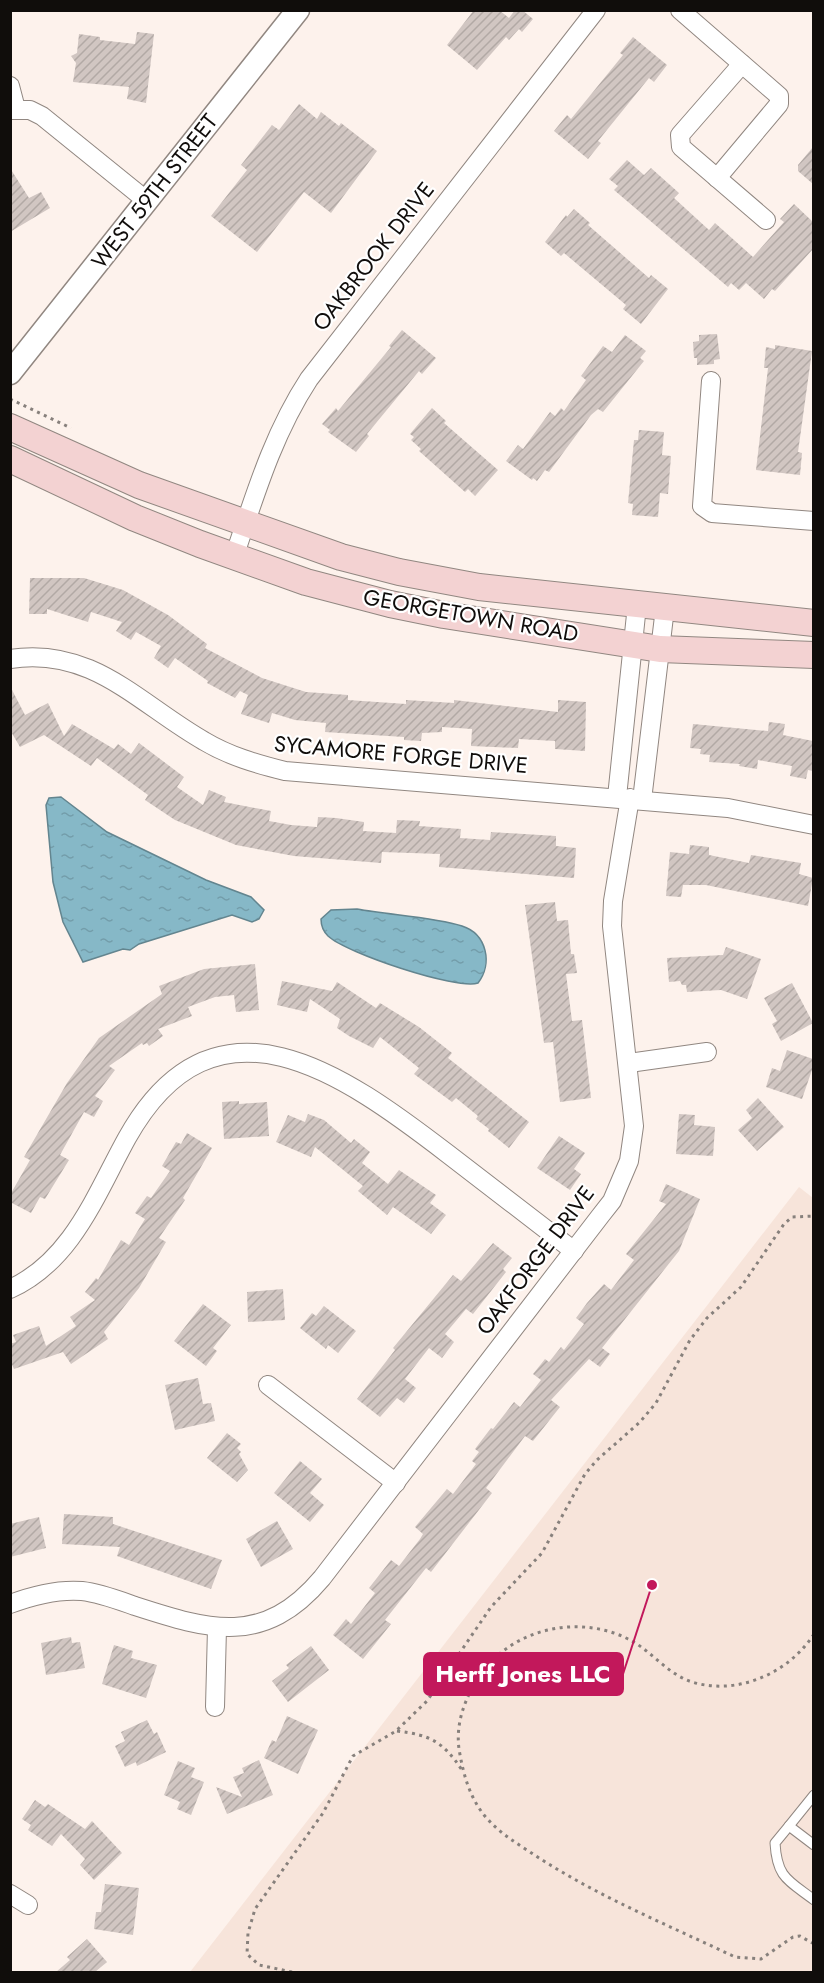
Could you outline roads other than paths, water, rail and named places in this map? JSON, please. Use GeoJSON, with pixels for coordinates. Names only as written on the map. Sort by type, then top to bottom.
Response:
{"type":"FeatureCollection","features":[{"type":"Feature","properties":{"kind":"main road","name":"GEORGETOWN ROAD"},"geometry":{"type":"LineString","coordinates":[[10,427],[139,485],[341,557],[399,572],[479,587],[813,623]]}},
{"type":"Feature","properties":{"kind":"main road","name":"GEORGETOWN ROAD"},"geometry":{"type":"LineString","coordinates":[[10,459],[135,518],[234,556],[306,582],[390,604],[444,615],[660,649],[813,655]]}},
{"type":"Feature","properties":{"kind":"street","name":"WEST 59TH STREET"},"geometry":{"type":"LineString","coordinates":[[10,373],[298,10]]}},
{"type":"Feature","properties":{"kind":"street","name":"OAKBROOK DRIVE"},"geometry":{"type":"LineString","coordinates":[[234,556],[278,434],[309,379],[596,10]]}},
{"type":"Feature","properties":{"kind":"street"},"geometry":{"type":"LineString","coordinates":[[680,10],[777,94],[779,104],[717,178]]}},
{"type":"Feature","properties":{"kind":"street"},"geometry":{"type":"LineString","coordinates":[[742,64],[680,135],[679,141],[681,147],[766,220]]}},
{"type":"Feature","properties":{"kind":"street"},"geometry":{"type":"LineString","coordinates":[[10,86],[13,109],[30,110],[42,116],[147,201]]}},
{"type":"Feature","properties":{"kind":"street"},"geometry":{"type":"LineString","coordinates":[[711,381],[700,501],[703,508],[712,513],[813,521]]}},
{"type":"Feature","properties":{"kind":"street"},"geometry":{"type":"LineString","coordinates":[[630,798],[633,644],[637,605]]}},
{"type":"Feature","properties":{"kind":"street","name":"OAKFORGE DRIVE"},"geometry":{"type":"LineString","coordinates":[[10,1604],[49,1592],[84,1591],[193,1625],[217,1628],[252,1624],[298,1603],[322,1578],[612,1201],[629,1161],[634,1117],[612,926],[613,901],[630,798],[660,649],[665,608]]}},
{"type":"Feature","properties":{"kind":"street","name":"SYCAMORE FORGE DRIVE"},"geometry":{"type":"LineString","coordinates":[[10,659],[43,656],[84,665],[205,742],[244,760],[285,771],[630,798],[750,810],[813,825]]}},
{"type":"Feature","properties":{"kind":"street"},"geometry":{"type":"LineString","coordinates":[[629,1063],[707,1052]]}},
{"type":"Feature","properties":{"kind":"street"},"geometry":{"type":"LineString","coordinates":[[10,1289],[34,1276],[63,1250],[140,1116],[155,1095],[197,1064],[238,1053],[282,1056],[362,1090],[574,1251]]}},
{"type":"Feature","properties":{"kind":"street"},"geometry":{"type":"LineString","coordinates":[[268,1385],[396,1483]]}},
{"type":"Feature","properties":{"kind":"street"},"geometry":{"type":"LineString","coordinates":[[215,1707],[217,1628]]}},
{"type":"Feature","properties":{"kind":"street"},"geometry":{"type":"LineString","coordinates":[[10,1893],[28,1905]]}},
{"type":"Feature","properties":{"kind":"lane"},"geometry":{"type":"LineString","coordinates":[[813,1795],[775,1843],[776,1864],[786,1880],[813,1900]]}},
{"type":"Feature","properties":{"kind":"lane"},"geometry":{"type":"LineString","coordinates":[[789,1826],[813,1845]]}},
{"type":"Feature","properties":{"kind":"water"},"geometry":{"type":"Polygon","coordinates":[[[61,797],[107,832],[206,880],[251,897],[264,910],[259,919],[252,922],[232,915],[139,944],[130,950],[123,949],[83,962],[63,922],[53,882],[46,805],[49,798],[61,797]]]}},
{"type":"Feature","properties":{"kind":"water"},"geometry":{"type":"Polygon","coordinates":[[[357,909],[438,920],[470,930],[477,936],[485,950],[483,975],[478,983],[466,984],[426,976],[378,960],[328,936],[321,919],[331,910],[357,909]]]}},
{"type":"Feature","properties":{"kind":"place","name":"Herff Jones LLC"},"geometry":{"type":"Point","coordinates":[652,1585]}}]}
